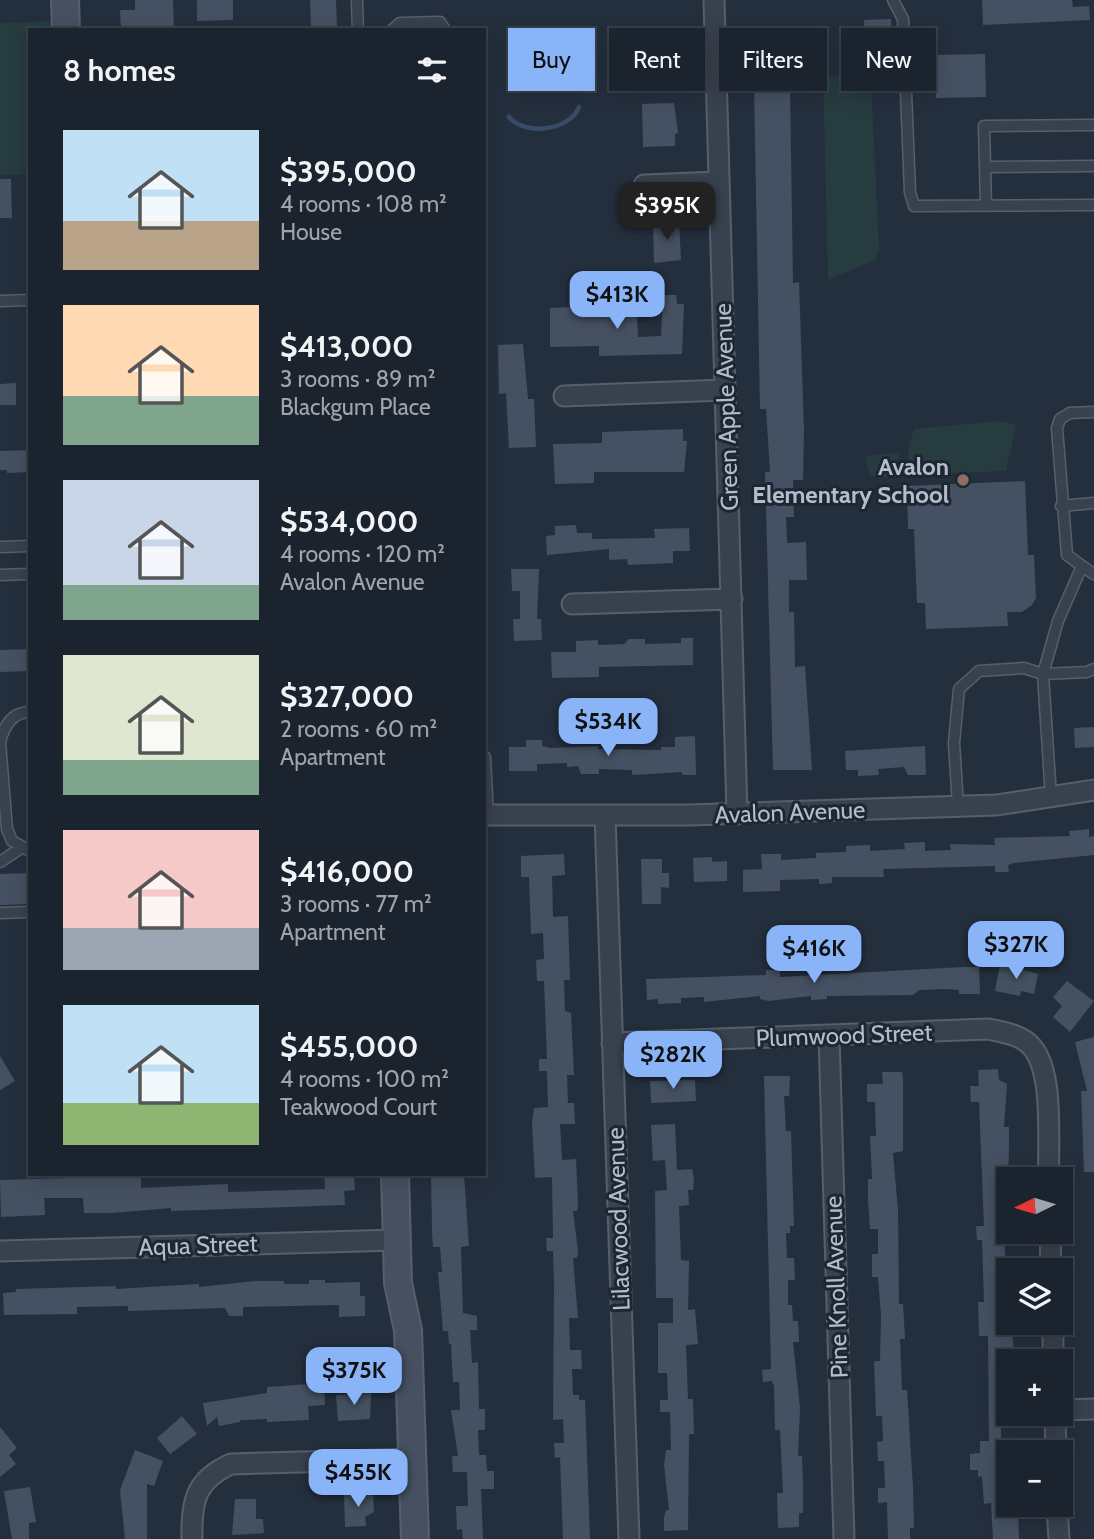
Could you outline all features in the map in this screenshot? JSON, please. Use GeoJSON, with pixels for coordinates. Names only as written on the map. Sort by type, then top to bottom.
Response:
{"type":"FeatureCollection","features":[{"type":"Feature","properties":{"kind":"street"},"geometry":{"type":"LineString","coordinates":[[65,0],[66,28]]}},
{"type":"Feature","properties":{"kind":"street","name":"Green Apple Avenue"},"geometry":{"type":"LineString","coordinates":[[714,0],[737,814]]}},
{"type":"Feature","properties":{"kind":"street"},"geometry":{"type":"LineString","coordinates":[[644,186],[719,182]]}},
{"type":"Feature","properties":{"kind":"street"},"geometry":{"type":"LineString","coordinates":[[564,396],[725,390]]}},
{"type":"Feature","properties":{"kind":"street"},"geometry":{"type":"LineString","coordinates":[[572,604],[732,599]]}},
{"type":"Feature","properties":{"kind":"street","name":"Avalon Avenue"},"geometry":{"type":"LineString","coordinates":[[486,815],[737,814],[997,805],[1094,790]]}},
{"type":"Feature","properties":{"kind":"street","name":"Lilacwood Avenue"},"geometry":{"type":"LineString","coordinates":[[605,815],[629,1539]]}},
{"type":"Feature","properties":{"kind":"street","name":"Plumwood Street"},"geometry":{"type":"LineString","coordinates":[[612,1043],[988,1030],[1011,1034],[1031,1045],[1043,1065],[1048,1167]]}},
{"type":"Feature","properties":{"kind":"street","name":"Pine Knoll Avenue"},"geometry":{"type":"LineString","coordinates":[[829,1036],[844,1539]]}},
{"type":"Feature","properties":{"kind":"street"},"geometry":{"type":"LineString","coordinates":[[395,1176],[398,1283],[408,1330],[415,1539]]}},
{"type":"Feature","properties":{"kind":"street","name":"Aqua Street"},"geometry":{"type":"LineString","coordinates":[[0,1251],[397,1240]]}},
{"type":"Feature","properties":{"kind":"street"},"geometry":{"type":"LineString","coordinates":[[1073,1410],[1094,1409]]}},
{"type":"Feature","properties":{"kind":"street"},"geometry":{"type":"LineString","coordinates":[[192,1539],[191,1513],[198,1489],[215,1471],[231,1464],[413,1458]]}},
{"type":"Feature","properties":{"kind":"street"},"geometry":{"type":"LineString","coordinates":[[1058,1517],[1059,1539]]}},
{"type":"Feature","properties":{"kind":"lane"},"geometry":{"type":"LineString","coordinates":[[357,0],[358,28]]}},
{"type":"Feature","properties":{"kind":"lane"},"geometry":{"type":"LineString","coordinates":[[893,0],[904,19],[904,103],[910,192],[914,206],[1094,205]]}},
{"type":"Feature","properties":{"kind":"lane"},"geometry":{"type":"LineString","coordinates":[[394,28],[400,23],[440,22],[444,28]]}},
{"type":"Feature","properties":{"kind":"lane"},"geometry":{"type":"LineString","coordinates":[[986,206],[984,126],[1094,125]]}},
{"type":"Feature","properties":{"kind":"lane"},"geometry":{"type":"LineString","coordinates":[[985,167],[1094,166]]}},
{"type":"Feature","properties":{"kind":"lane"},"geometry":{"type":"LineString","coordinates":[[0,301],[28,300]]}},
{"type":"Feature","properties":{"kind":"lane"},"geometry":{"type":"LineString","coordinates":[[1094,412],[1070,413],[1060,419],[1057,428],[1061,506],[1067,555],[1094,574]]}},
{"type":"Feature","properties":{"kind":"lane"},"geometry":{"type":"LineString","coordinates":[[1061,506],[1094,503]]}},
{"type":"Feature","properties":{"kind":"lane"},"geometry":{"type":"LineString","coordinates":[[0,547],[28,546]]}},
{"type":"Feature","properties":{"kind":"lane"},"geometry":{"type":"LineString","coordinates":[[1051,797],[1043,674],[1058,621],[1082,566]]}},
{"type":"Feature","properties":{"kind":"lane"},"geometry":{"type":"LineString","coordinates":[[0,575],[28,574]]}},
{"type":"Feature","properties":{"kind":"lane"},"geometry":{"type":"LineString","coordinates":[[958,806],[954,743],[959,690],[979,671],[1024,667],[1043,674],[1087,672],[1094,669]]}},
{"type":"Feature","properties":{"kind":"lane"},"geometry":{"type":"LineString","coordinates":[[0,862],[25,850],[12,841],[7,830],[0,742],[3,729],[10,719],[26,712]]}},
{"type":"Feature","properties":{"kind":"lane"},"geometry":{"type":"LineString","coordinates":[[0,913],[28,912]]}},
{"type":"Feature","properties":{"kind":"green space"},"geometry":{"type":"Polygon","coordinates":[[[53,21],[53,28],[28,28],[28,174],[0,175],[0,23],[53,21]]]}},
{"type":"Feature","properties":{"kind":"green space"},"geometry":{"type":"Polygon","coordinates":[[[841,75],[841,91],[871,91],[879,249],[875,260],[828,280],[823,91],[827,91],[827,76],[841,75]]]}},
{"type":"Feature","properties":{"kind":"green space"},"geometry":{"type":"Polygon","coordinates":[[[999,421],[1016,425],[1006,471],[910,475],[908,453],[914,429],[999,421]]]}},
{"type":"Feature","properties":{"kind":"green space"},"geometry":{"type":"Polygon","coordinates":[[[899,453],[896,476],[878,479],[870,474],[865,456],[899,453]]]}},
{"type":"Feature","properties":{"kind":"building"},"geometry":{"type":"Polygon","coordinates":[[[135,0],[173,0],[174,28],[121,28],[120,10],[135,10],[135,0]]]}},
{"type":"Feature","properties":{"kind":"building"},"geometry":{"type":"Polygon","coordinates":[[[197,0],[233,0],[233,20],[197,21],[197,0]]]}},
{"type":"Feature","properties":{"kind":"building"},"geometry":{"type":"Polygon","coordinates":[[[310,0],[336,0],[337,28],[311,28],[310,0]]]}},
{"type":"Feature","properties":{"kind":"building"},"geometry":{"type":"Polygon","coordinates":[[[982,0],[1072,0],[1073,7],[1089,6],[1090,20],[983,25],[982,0]]]}},
{"type":"Feature","properties":{"kind":"building"},"geometry":{"type":"Polygon","coordinates":[[[891,19],[892,28],[865,28],[864,20],[891,19]]]}},
{"type":"Feature","properties":{"kind":"building"},"geometry":{"type":"Polygon","coordinates":[[[985,54],[986,97],[936,98],[936,55],[985,54]]]}},
{"type":"Feature","properties":{"kind":"building"},"geometry":{"type":"Polygon","coordinates":[[[754,91],[790,91],[793,283],[799,282],[804,430],[803,480],[793,480],[794,517],[786,517],[787,543],[806,542],[807,580],[789,580],[789,612],[794,612],[795,667],[805,666],[812,770],[773,770],[765,472],[770,472],[766,409],[760,409],[754,91]]]}},
{"type":"Feature","properties":{"kind":"building"},"geometry":{"type":"Polygon","coordinates":[[[674,103],[678,133],[675,134],[675,146],[643,147],[642,104],[674,103]]]}},
{"type":"Feature","properties":{"kind":"building"},"geometry":{"type":"Polygon","coordinates":[[[0,179],[11,179],[12,218],[0,218],[0,179]]]}},
{"type":"Feature","properties":{"kind":"building"},"geometry":{"type":"Polygon","coordinates":[[[679,222],[681,260],[654,263],[653,223],[679,222]]]}},
{"type":"Feature","properties":{"kind":"building"},"geometry":{"type":"Polygon","coordinates":[[[663,295],[676,295],[677,304],[684,304],[682,354],[599,356],[599,346],[550,347],[550,308],[588,306],[589,317],[637,315],[638,337],[661,336],[663,295]]]}},
{"type":"Feature","properties":{"kind":"building"},"geometry":{"type":"Polygon","coordinates":[[[523,344],[528,399],[534,399],[536,447],[509,448],[506,393],[499,394],[498,345],[523,344]]]}},
{"type":"Feature","properties":{"kind":"building"},"geometry":{"type":"Polygon","coordinates":[[[16,383],[16,405],[0,405],[0,384],[16,383]]]}},
{"type":"Feature","properties":{"kind":"building"},"geometry":{"type":"Polygon","coordinates":[[[683,429],[683,441],[687,441],[684,472],[594,472],[594,483],[555,484],[553,444],[602,443],[602,432],[683,429]]]}},
{"type":"Feature","properties":{"kind":"building"},"geometry":{"type":"Polygon","coordinates":[[[28,450],[28,472],[7,473],[7,470],[0,470],[0,451],[28,450]]]}},
{"type":"Feature","properties":{"kind":"building"},"geometry":{"type":"Polygon","coordinates":[[[1025,481],[1028,555],[1034,555],[1036,598],[1032,605],[1022,612],[1007,612],[1008,626],[926,629],[925,603],[917,603],[914,529],[908,529],[907,486],[1025,481]]]}},
{"type":"Feature","properties":{"kind":"building"},"geometry":{"type":"Polygon","coordinates":[[[576,525],[577,533],[592,533],[592,539],[655,538],[654,529],[689,528],[690,551],[673,551],[673,563],[628,565],[627,559],[609,560],[609,549],[547,555],[546,536],[555,535],[555,526],[576,525]]]}},
{"type":"Feature","properties":{"kind":"building"},"geometry":{"type":"Polygon","coordinates":[[[511,569],[539,569],[537,619],[541,619],[542,640],[514,641],[513,619],[520,619],[520,591],[512,591],[511,569]]]}},
{"type":"Feature","properties":{"kind":"building"},"geometry":{"type":"Polygon","coordinates":[[[681,638],[693,638],[693,665],[599,667],[599,677],[552,678],[551,652],[576,652],[576,641],[598,640],[598,645],[624,644],[629,639],[645,639],[645,644],[681,643],[681,638]]]}},
{"type":"Feature","properties":{"kind":"building"},"geometry":{"type":"Polygon","coordinates":[[[28,649],[28,671],[0,672],[0,650],[28,649]]]}},
{"type":"Feature","properties":{"kind":"building"},"geometry":{"type":"Polygon","coordinates":[[[1094,727],[1094,747],[1075,748],[1074,728],[1094,727]]]}},
{"type":"Feature","properties":{"kind":"building"},"geometry":{"type":"Polygon","coordinates":[[[695,736],[696,775],[682,775],[682,772],[632,775],[632,770],[599,769],[599,774],[581,774],[578,766],[567,767],[567,763],[537,764],[537,771],[509,771],[509,747],[526,747],[526,740],[542,740],[542,746],[551,748],[598,746],[598,749],[661,750],[661,747],[675,747],[675,737],[695,736]]]}},
{"type":"Feature","properties":{"kind":"building"},"geometry":{"type":"Polygon","coordinates":[[[925,746],[926,775],[908,775],[904,767],[878,769],[879,775],[858,776],[858,770],[846,770],[845,751],[925,746]]]}},
{"type":"Feature","properties":{"kind":"building"},"geometry":{"type":"Polygon","coordinates":[[[1089,829],[1089,837],[1094,836],[1094,855],[1014,863],[1008,865],[1009,872],[995,872],[995,866],[883,869],[884,877],[832,877],[832,883],[819,884],[819,879],[780,880],[780,891],[743,892],[743,870],[762,869],[761,854],[781,854],[781,860],[816,858],[816,853],[846,852],[846,846],[870,845],[870,851],[905,849],[904,843],[925,842],[925,851],[951,850],[950,844],[995,845],[994,838],[1070,836],[1069,831],[1089,829]]]}},
{"type":"Feature","properties":{"kind":"building"},"geometry":{"type":"Polygon","coordinates":[[[564,854],[565,875],[552,876],[553,917],[568,916],[570,980],[564,980],[565,1011],[571,1013],[574,1075],[567,1075],[568,1103],[574,1103],[575,1124],[560,1124],[562,1160],[576,1159],[578,1204],[577,1211],[573,1211],[578,1251],[577,1258],[573,1258],[578,1318],[569,1318],[570,1350],[581,1350],[582,1369],[572,1369],[573,1395],[579,1395],[579,1400],[585,1400],[590,1539],[563,1539],[560,1457],[555,1458],[554,1443],[564,1443],[563,1419],[553,1420],[553,1251],[547,1251],[546,1238],[553,1238],[552,1177],[535,1178],[532,1124],[534,1108],[548,1107],[547,1071],[539,1071],[539,1059],[547,1059],[544,981],[537,981],[536,960],[544,959],[543,933],[531,934],[529,877],[521,877],[521,856],[564,854]]]}},
{"type":"Feature","properties":{"kind":"building"},"geometry":{"type":"Polygon","coordinates":[[[712,857],[712,862],[727,861],[727,881],[694,882],[693,858],[712,857]]]}},
{"type":"Feature","properties":{"kind":"building"},"geometry":{"type":"Polygon","coordinates":[[[641,859],[662,859],[662,873],[669,873],[669,888],[661,887],[661,904],[642,904],[641,859]]]}},
{"type":"Feature","properties":{"kind":"building"},"geometry":{"type":"Polygon","coordinates":[[[28,873],[28,904],[0,905],[0,874],[28,873]]]}},
{"type":"Feature","properties":{"kind":"building"},"geometry":{"type":"Polygon","coordinates":[[[1000,964],[1038,974],[1034,994],[1021,991],[1020,996],[995,991],[1000,964]]]}},
{"type":"Feature","properties":{"kind":"building"},"geometry":{"type":"Polygon","coordinates":[[[979,967],[980,994],[959,994],[959,990],[945,989],[919,990],[913,995],[827,996],[827,999],[811,1000],[811,996],[768,1001],[760,999],[760,996],[704,1002],[704,997],[681,998],[681,1003],[658,1004],[658,999],[647,1000],[646,979],[766,975],[766,970],[780,970],[780,977],[979,967]]]}},
{"type":"Feature","properties":{"kind":"building"},"geometry":{"type":"Polygon","coordinates":[[[1067,981],[1094,1001],[1070,1032],[1053,1017],[1062,1006],[1053,997],[1067,981]]]}},
{"type":"Feature","properties":{"kind":"building"},"geometry":{"type":"Polygon","coordinates":[[[1094,1037],[1094,1172],[1084,1172],[1081,1091],[1087,1091],[1075,1042],[1094,1037]]]}},
{"type":"Feature","properties":{"kind":"building"},"geometry":{"type":"Polygon","coordinates":[[[0,1056],[15,1081],[0,1090],[0,1056]]]}},
{"type":"Feature","properties":{"kind":"building"},"geometry":{"type":"Polygon","coordinates":[[[998,1069],[999,1080],[1007,1084],[1004,1127],[1009,1127],[1008,1167],[996,1167],[996,1244],[1004,1244],[1006,1258],[996,1258],[996,1335],[1013,1335],[1013,1349],[996,1349],[996,1426],[1001,1426],[1001,1440],[996,1440],[996,1517],[1018,1517],[1019,1539],[993,1539],[991,1503],[984,1504],[982,1476],[978,1477],[978,1470],[970,1470],[970,1454],[980,1453],[980,1441],[989,1441],[988,1336],[979,1336],[978,1302],[984,1302],[982,1240],[977,1240],[976,1226],[984,1226],[979,1102],[971,1102],[970,1086],[979,1086],[978,1070],[998,1069]]]}},
{"type":"Feature","properties":{"kind":"building"},"geometry":{"type":"Polygon","coordinates":[[[882,1072],[902,1072],[903,1079],[903,1151],[893,1153],[898,1210],[899,1304],[903,1304],[905,1339],[900,1339],[902,1390],[907,1390],[913,1487],[914,1528],[910,1528],[910,1539],[888,1539],[887,1502],[878,1503],[878,1488],[885,1488],[884,1461],[878,1461],[877,1442],[883,1441],[882,1416],[876,1416],[874,1361],[880,1361],[881,1315],[878,1277],[872,1277],[872,1254],[878,1254],[878,1229],[870,1229],[868,1200],[868,1179],[872,1179],[870,1136],[876,1136],[875,1102],[867,1102],[867,1084],[883,1084],[882,1072]]]}},
{"type":"Feature","properties":{"kind":"building"},"geometry":{"type":"Polygon","coordinates":[[[764,1076],[790,1076],[789,1096],[784,1096],[786,1131],[791,1131],[794,1226],[790,1226],[790,1233],[786,1233],[787,1258],[794,1258],[795,1280],[788,1280],[788,1305],[792,1305],[793,1321],[798,1321],[799,1342],[793,1342],[800,1408],[798,1456],[802,1456],[803,1482],[803,1513],[799,1513],[799,1527],[778,1528],[777,1493],[783,1493],[780,1430],[775,1430],[774,1386],[772,1381],[763,1382],[762,1370],[771,1369],[764,1076]]]}},
{"type":"Feature","properties":{"kind":"building"},"geometry":{"type":"Polygon","coordinates":[[[695,1080],[696,1101],[651,1103],[650,1081],[695,1080]]]}},
{"type":"Feature","properties":{"kind":"building"},"geometry":{"type":"Polygon","coordinates":[[[675,1124],[677,1170],[692,1169],[694,1178],[693,1190],[688,1190],[689,1205],[679,1206],[681,1260],[689,1261],[688,1310],[695,1309],[698,1344],[686,1345],[688,1399],[693,1399],[694,1434],[689,1434],[688,1530],[664,1531],[664,1518],[666,1510],[669,1510],[664,1465],[666,1450],[671,1450],[670,1412],[660,1412],[660,1400],[668,1400],[667,1373],[658,1373],[658,1323],[673,1323],[673,1298],[656,1298],[655,1191],[667,1190],[665,1160],[653,1161],[651,1125],[675,1124]]]}},
{"type":"Feature","properties":{"kind":"building"},"geometry":{"type":"Polygon","coordinates":[[[141,1176],[141,1188],[228,1184],[228,1192],[325,1189],[324,1176],[354,1176],[355,1190],[344,1191],[345,1205],[171,1211],[171,1208],[111,1213],[84,1213],[83,1198],[44,1198],[45,1215],[1,1217],[0,1180],[141,1176]]]}},
{"type":"Feature","properties":{"kind":"building"},"geometry":{"type":"Polygon","coordinates":[[[431,1176],[464,1176],[469,1246],[461,1247],[463,1313],[477,1316],[477,1330],[470,1330],[472,1363],[478,1362],[479,1409],[485,1409],[485,1430],[478,1430],[479,1455],[486,1455],[487,1471],[494,1471],[494,1489],[481,1489],[483,1539],[463,1539],[462,1529],[457,1530],[456,1506],[468,1506],[467,1472],[453,1472],[452,1456],[458,1456],[451,1410],[460,1410],[459,1382],[453,1382],[451,1344],[448,1331],[443,1331],[438,1272],[442,1272],[440,1247],[433,1247],[431,1176]]]}},
{"type":"Feature","properties":{"kind":"building"},"geometry":{"type":"Polygon","coordinates":[[[309,1280],[325,1280],[325,1283],[360,1282],[360,1296],[365,1296],[365,1316],[339,1317],[339,1305],[243,1307],[243,1316],[229,1316],[225,1308],[128,1311],[128,1306],[77,1307],[77,1314],[4,1315],[3,1293],[16,1292],[16,1289],[116,1286],[116,1289],[199,1284],[199,1287],[255,1281],[309,1284],[309,1280]]]}},
{"type":"Feature","properties":{"kind":"building"},"geometry":{"type":"Polygon","coordinates":[[[324,1383],[325,1405],[308,1406],[309,1420],[240,1420],[219,1426],[217,1417],[207,1426],[203,1403],[267,1393],[267,1387],[324,1383]]]}},
{"type":"Feature","properties":{"kind":"building"},"geometry":{"type":"Polygon","coordinates":[[[371,1393],[370,1419],[338,1421],[336,1395],[371,1393]]]}},
{"type":"Feature","properties":{"kind":"building"},"geometry":{"type":"Polygon","coordinates":[[[182,1416],[197,1434],[170,1454],[157,1438],[182,1416]]]}},
{"type":"Feature","properties":{"kind":"building"},"geometry":{"type":"Polygon","coordinates":[[[0,1427],[17,1448],[9,1455],[16,1464],[0,1477],[0,1427]]]}},
{"type":"Feature","properties":{"kind":"building"},"geometry":{"type":"Polygon","coordinates":[[[135,1450],[163,1461],[154,1486],[147,1484],[147,1539],[125,1539],[120,1490],[135,1450]]]}},
{"type":"Feature","properties":{"kind":"building"},"geometry":{"type":"Polygon","coordinates":[[[30,1487],[36,1522],[29,1523],[29,1539],[12,1539],[4,1491],[30,1487]]]}},
{"type":"Feature","properties":{"kind":"building"},"geometry":{"type":"Polygon","coordinates":[[[373,1493],[374,1512],[365,1517],[366,1526],[345,1527],[344,1494],[373,1493]]]}},
{"type":"Feature","properties":{"kind":"building"},"geometry":{"type":"Polygon","coordinates":[[[235,1499],[256,1499],[256,1519],[263,1519],[264,1533],[232,1535],[235,1499]]]}},
{"type":"Feature","properties":{"kind":"waterway"},"geometry":{"type":"LineString","coordinates":[[509,117],[525,127],[546,128],[566,121],[579,107]]}},
{"type":"Feature","properties":{"kind":"place","name":"Avalon Elementary School"},"geometry":{"type":"Point","coordinates":[963,480]}}]}
